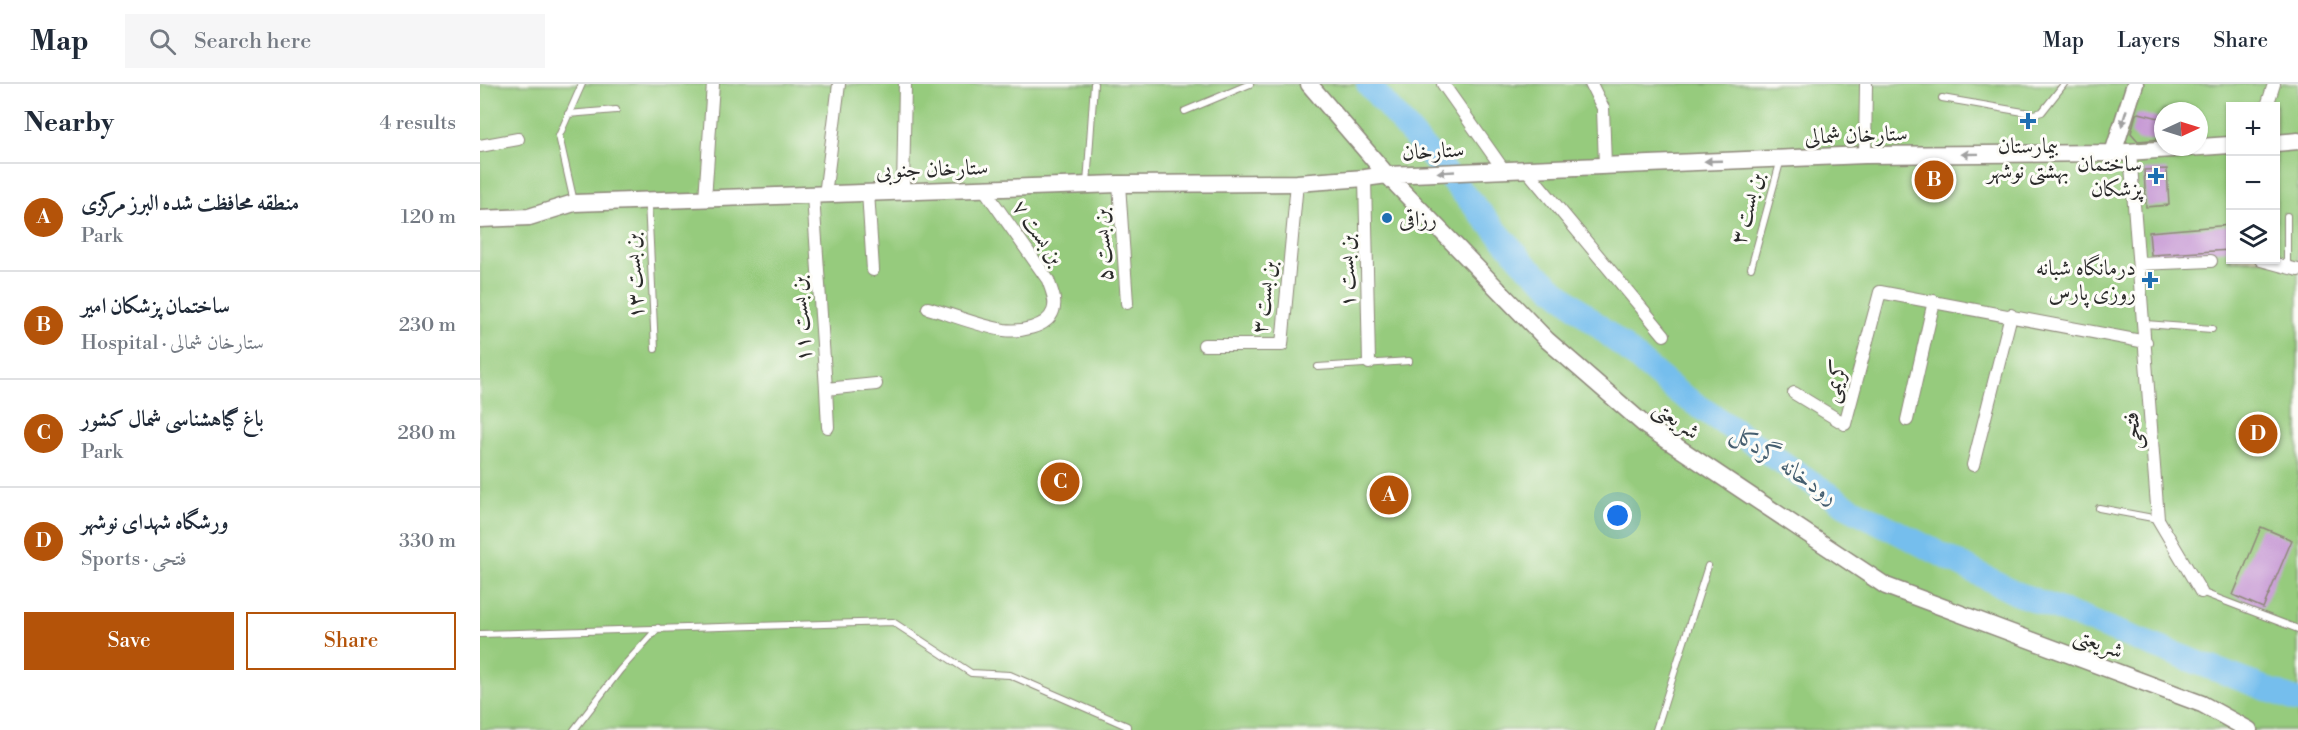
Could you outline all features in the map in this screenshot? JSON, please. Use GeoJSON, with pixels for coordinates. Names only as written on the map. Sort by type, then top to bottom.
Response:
{"type":"FeatureCollection","features":[{"type":"Feature","properties":{"kind":"main road","name":"شریعتی"},"geometry":{"type":"LineString","coordinates":[[1309,84],[1387,175],[1547,340],[1646,426],[1886,586],[2202,704],[2244,728]]}},
{"type":"Feature","properties":{"kind":"main road"},"geometry":{"type":"LineString","coordinates":[[2113,153],[2134,84]]}},
{"type":"Feature","properties":{"kind":"main road"},"geometry":{"type":"LineString","coordinates":[[2280,142],[2298,141]]}},
{"type":"Feature","properties":{"kind":"main road","name":"ستارخان شمالی"},"geometry":{"type":"LineString","coordinates":[[1482,170],[1865,155],[2113,153],[2226,146]]}},
{"type":"Feature","properties":{"kind":"main road","name":"ستارخان"},"geometry":{"type":"LineString","coordinates":[[1387,175],[1482,170]]}},
{"type":"Feature","properties":{"kind":"main road","name":"ستارخان جنوبی"},"geometry":{"type":"LineString","coordinates":[[480,219],[529,217],[574,203],[1119,184],[1298,183],[1387,175]]}},
{"type":"Feature","properties":{"kind":"street"},"geometry":{"type":"LineString","coordinates":[[705,199],[713,84]]}},
{"type":"Feature","properties":{"kind":"street","name":"بن بست ۱۱"},"geometry":{"type":"LineString","coordinates":[[839,84],[819,195],[826,389],[876,384]]}},
{"type":"Feature","properties":{"kind":"street"},"geometry":{"type":"LineString","coordinates":[[903,190],[905,84]]}},
{"type":"Feature","properties":{"kind":"street"},"geometry":{"type":"LineString","coordinates":[[1443,84],[1503,169]]}},
{"type":"Feature","properties":{"kind":"street"},"geometry":{"type":"LineString","coordinates":[[1591,84],[1603,108],[1605,165]]}},
{"type":"Feature","properties":{"kind":"street"},"geometry":{"type":"LineString","coordinates":[[1865,155],[1866,84]]}},
{"type":"Feature","properties":{"kind":"street"},"geometry":{"type":"LineString","coordinates":[[2268,102],[2274,84]]}},
{"type":"Feature","properties":{"kind":"street"},"geometry":{"type":"LineString","coordinates":[[480,146],[518,139]]}},
{"type":"Feature","properties":{"kind":"street","name":"فتحی"},"geometry":{"type":"LineString","coordinates":[[2130,152],[2145,324],[2158,519],[2201,592]]}},
{"type":"Feature","properties":{"kind":"street"},"geometry":{"type":"LineString","coordinates":[[1525,168],[1664,335]]}},
{"type":"Feature","properties":{"kind":"street","name":"بن بست ۱"},"geometry":{"type":"LineString","coordinates":[[1365,178],[1369,363]]}},
{"type":"Feature","properties":{"kind":"street","name":"بن بست ۳"},"geometry":{"type":"LineString","coordinates":[[1204,345],[1282,345],[1298,183]]}},
{"type":"Feature","properties":{"kind":"street","name":"بن بست ۵"},"geometry":{"type":"LineString","coordinates":[[1119,184],[1127,303]]}},
{"type":"Feature","properties":{"kind":"street","name":"بن بست ۷"},"geometry":{"type":"LineString","coordinates":[[928,308],[1006,330],[1025,329],[1043,324],[1053,312],[1053,296],[1048,280],[984,189]]}},
{"type":"Feature","properties":{"kind":"street"},"geometry":{"type":"LineString","coordinates":[[868,192],[873,270]]}},
{"type":"Feature","properties":{"kind":"street"},"geometry":{"type":"LineString","coordinates":[[2140,264],[2211,261]]}},
{"type":"Feature","properties":{"kind":"street"},"geometry":{"type":"LineString","coordinates":[[2276,264],[2292,268]]}},
{"type":"Feature","properties":{"kind":"street","name":"کریمی"},"geometry":{"type":"LineString","coordinates":[[1794,393],[1845,424],[1880,292],[1934,302]]}},
{"type":"Feature","properties":{"kind":"street"},"geometry":{"type":"LineString","coordinates":[[1907,420],[1934,302],[2146,342]]}},
{"type":"Feature","properties":{"kind":"street"},"geometry":{"type":"LineString","coordinates":[[1973,465],[2011,315]]}},
{"type":"Feature","properties":{"kind":"street"},"geometry":{"type":"LineString","coordinates":[[826,389],[828,427]]}},
{"type":"Feature","properties":{"kind":"lane"},"geometry":{"type":"LineString","coordinates":[[574,203],[559,136],[582,84]]}},
{"type":"Feature","properties":{"kind":"lane"},"geometry":{"type":"LineString","coordinates":[[1087,185],[1094,84]]}},
{"type":"Feature","properties":{"kind":"lane"},"geometry":{"type":"LineString","coordinates":[[1185,111],[1250,84]]}},
{"type":"Feature","properties":{"kind":"lane"},"geometry":{"type":"LineString","coordinates":[[1942,98],[2035,114],[2042,112],[2064,84]]}},
{"type":"Feature","properties":{"kind":"lane"},"geometry":{"type":"LineString","coordinates":[[568,114],[616,110]]}},
{"type":"Feature","properties":{"kind":"lane","name":"بن بست ۳"},"geometry":{"type":"LineString","coordinates":[[1751,268],[1781,159]]}},
{"type":"Feature","properties":{"kind":"lane","name":"بن بست ۱۳"},"geometry":{"type":"LineString","coordinates":[[648,201],[655,349]]}},
{"type":"Feature","properties":{"kind":"lane"},"geometry":{"type":"LineString","coordinates":[[2287,216],[2292,268]]}},
{"type":"Feature","properties":{"kind":"lane"},"geometry":{"type":"LineString","coordinates":[[2145,324],[2212,329]]}},
{"type":"Feature","properties":{"kind":"lane"},"geometry":{"type":"LineString","coordinates":[[1318,367],[1409,361]]}},
{"type":"Feature","properties":{"kind":"lane"},"geometry":{"type":"LineString","coordinates":[[2099,508],[2158,519]]}},
{"type":"Feature","properties":{"kind":"lane"},"geometry":{"type":"LineString","coordinates":[[1656,730],[1708,566]]}},
{"type":"Feature","properties":{"kind":"lane","name":"فتحی"},"geometry":{"type":"LineString","coordinates":[[2201,592],[2298,629]]}},
{"type":"Feature","properties":{"kind":"lane"},"geometry":{"type":"LineString","coordinates":[[480,634],[893,622],[971,673],[1010,675],[1126,726],[1127,730]]}},
{"type":"Feature","properties":{"kind":"lane"},"geometry":{"type":"LineString","coordinates":[[574,730],[620,670],[658,628]]}},
{"type":"Feature","properties":{"kind":"green space"},"geometry":{"type":"Polygon","coordinates":[[[480,84],[2298,84],[2298,730],[480,730],[480,84]]]}},
{"type":"Feature","properties":{"kind":"building"},"geometry":{"type":"Polygon","coordinates":[[[2136,114],[2154,117],[2154,140],[2138,141],[2131,133],[2136,114]]]}},
{"type":"Feature","properties":{"kind":"building","name":"ساختمان پزشکان"},"geometry":{"type":"Polygon","coordinates":[[[2167,169],[2169,205],[2146,207],[2144,170],[2167,169]]]}},
{"type":"Feature","properties":{"kind":"building"},"geometry":{"type":"Polygon","coordinates":[[[2226,225],[2226,250],[2151,255],[2149,232],[2226,225]]]}},
{"type":"Feature","properties":{"kind":"building"},"geometry":{"type":"Polygon","coordinates":[[[2261,527],[2292,540],[2263,608],[2233,595],[2261,527]]]}},
{"type":"Feature","properties":{"kind":"waterway","name":"رودخانه گردکل"},"geometry":{"type":"LineString","coordinates":[[1368,84],[1526,265],[1676,391],[1845,505],[2016,593],[2298,701]]}},
{"type":"Feature","properties":{"kind":"place","name":"بیمارستان بهشتی نوشهر"},"geometry":{"type":"Point","coordinates":[2028,121]}},
{"type":"Feature","properties":{"kind":"place","name":"ساختمان پزشکان"},"geometry":{"type":"Point","coordinates":[2156,176]}},
{"type":"Feature","properties":{"kind":"place","name":"ساختمان پزشکان امیر"},"geometry":{"type":"Point","coordinates":[1934,180]}},
{"type":"Feature","properties":{"kind":"place","name":"رزاقی"},"geometry":{"type":"Point","coordinates":[1387,218]}},
{"type":"Feature","properties":{"kind":"place","name":"درمانگاه شبانه روزی پارس"},"geometry":{"type":"Point","coordinates":[2150,280]}},
{"type":"Feature","properties":{"kind":"place","name":"ورشگاه شهدای نوشهر"},"geometry":{"type":"Point","coordinates":[2258,434]}},
{"type":"Feature","properties":{"kind":"place","name":"باغ گیاهشناسی شمال کشور"},"geometry":{"type":"Point","coordinates":[1060,482]}},
{"type":"Feature","properties":{"kind":"place","name":"منطقه محافظت شده البرز مرکزی"},"geometry":{"type":"Point","coordinates":[1389,495]}}]}
